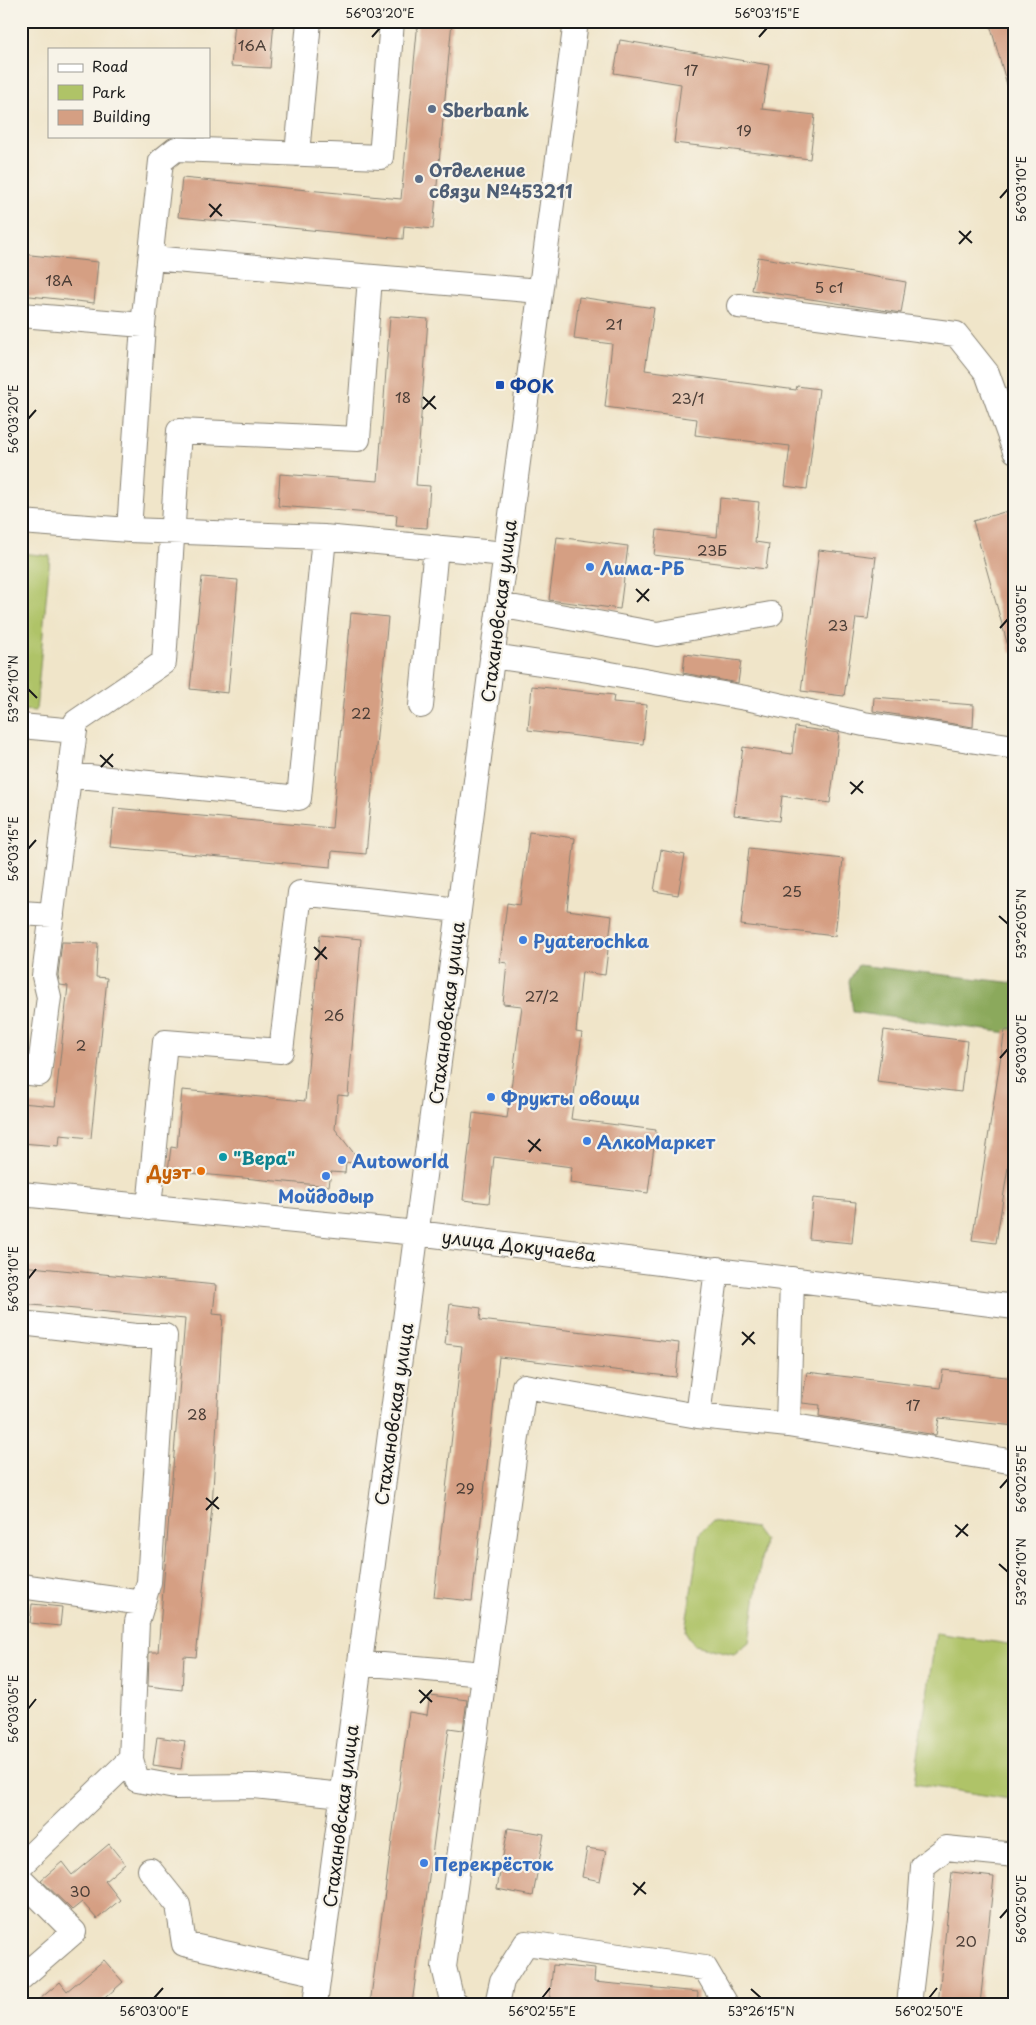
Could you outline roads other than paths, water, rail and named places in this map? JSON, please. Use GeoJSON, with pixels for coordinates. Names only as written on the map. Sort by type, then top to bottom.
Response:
{"type":"FeatureCollection","features":[{"type":"Feature","properties":{"kind":"street"},"geometry":{"type":"LineString","coordinates":[[297,154],[308,21]]}},
{"type":"Feature","properties":{"kind":"street"},"geometry":{"type":"LineString","coordinates":[[129,530],[143,326],[161,162],[176,149],[381,157],[392,21]]}},
{"type":"Feature","properties":{"kind":"street","name":"Стахановская улица"},"geometry":{"type":"LineString","coordinates":[[315,2004],[576,21]]}},
{"type":"Feature","properties":{"kind":"street"},"geometry":{"type":"LineString","coordinates":[[151,258],[540,291]]}},
{"type":"Feature","properties":{"kind":"street"},"geometry":{"type":"LineString","coordinates":[[21,1072],[39,1074],[49,997],[44,976],[76,722],[164,662],[179,431],[358,439],[370,277]]}},
{"type":"Feature","properties":{"kind":"street"},"geometry":{"type":"LineString","coordinates":[[739,306],[956,334],[987,373],[1015,451]]}},
{"type":"Feature","properties":{"kind":"street"},"geometry":{"type":"LineString","coordinates":[[21,315],[143,326]]}},
{"type":"Feature","properties":{"kind":"street"},"geometry":{"type":"LineString","coordinates":[[21,522],[129,530],[172,530],[324,537],[506,554]]}},
{"type":"Feature","properties":{"kind":"street"},"geometry":{"type":"LineString","coordinates":[[69,775],[298,798],[324,537]]}},
{"type":"Feature","properties":{"kind":"street"},"geometry":{"type":"LineString","coordinates":[[421,706],[436,548]]}},
{"type":"Feature","properties":{"kind":"street"},"geometry":{"type":"LineString","coordinates":[[499,605],[657,634],[771,614]]}},
{"type":"Feature","properties":{"kind":"street"},"geometry":{"type":"LineString","coordinates":[[492,656],[588,670],[751,699],[864,724],[1015,747]]}},
{"type":"Feature","properties":{"kind":"street"},"geometry":{"type":"LineString","coordinates":[[21,726],[75,731]]}},
{"type":"Feature","properties":{"kind":"street"},"geometry":{"type":"LineString","coordinates":[[149,1208],[165,1042],[281,1051],[300,893],[459,910]]}},
{"type":"Feature","properties":{"kind":"street"},"geometry":{"type":"LineString","coordinates":[[21,914],[52,915]]}},
{"type":"Feature","properties":{"kind":"street","name":"улица Докучаева"},"geometry":{"type":"LineString","coordinates":[[21,1194],[417,1233],[1015,1307]]}},
{"type":"Feature","properties":{"kind":"street"},"geometry":{"type":"LineString","coordinates":[[698,1416],[717,1270]]}},
{"type":"Feature","properties":{"kind":"street"},"geometry":{"type":"LineString","coordinates":[[788,1426],[792,1279]]}},
{"type":"Feature","properties":{"kind":"street"},"geometry":{"type":"LineString","coordinates":[[21,1323],[136,1336],[165,1336],[149,1582],[137,1622],[131,1760],[138,1780],[175,1787],[254,1786],[343,1795]]}},
{"type":"Feature","properties":{"kind":"street"},"geometry":{"type":"LineString","coordinates":[[457,2004],[452,2001],[444,1967],[524,1386],[698,1416],[788,1426],[1015,1462]]}},
{"type":"Feature","properties":{"kind":"street"},"geometry":{"type":"LineString","coordinates":[[21,1586],[143,1603]]}},
{"type":"Feature","properties":{"kind":"street"},"geometry":{"type":"LineString","coordinates":[[360,1663],[484,1674]]}},
{"type":"Feature","properties":{"kind":"street"},"geometry":{"type":"LineString","coordinates":[[21,1865],[131,1760]]}},
{"type":"Feature","properties":{"kind":"street"},"geometry":{"type":"LineString","coordinates":[[909,2004],[920,1920],[923,1866],[946,1848],[1015,1855]]}},
{"type":"Feature","properties":{"kind":"street"},"geometry":{"type":"LineString","coordinates":[[150,1870],[178,1905],[184,1944],[319,1974]]}},
{"type":"Feature","properties":{"kind":"street"},"geometry":{"type":"LineString","coordinates":[[21,1879],[74,1932],[21,1978],[31,1988],[21,1996]]}},
{"type":"Feature","properties":{"kind":"street"},"geometry":{"type":"LineString","coordinates":[[497,2004],[502,1981],[526,1943],[705,1968],[726,2004]]}},
{"type":"Feature","properties":{"kind":"place","name":"Sberbank"},"geometry":{"type":"Point","coordinates":[432,109]}},
{"type":"Feature","properties":{"kind":"place","name":"Отделение связи №453211"},"geometry":{"type":"Point","coordinates":[419,179]}},
{"type":"Feature","properties":{"kind":"place","name":"ФОК"},"geometry":{"type":"Point","coordinates":[500,385]}},
{"type":"Feature","properties":{"kind":"place","name":"Лима-РБ"},"geometry":{"type":"Point","coordinates":[590,567]}},
{"type":"Feature","properties":{"kind":"place","name":"Pyaterochka"},"geometry":{"type":"Point","coordinates":[523,940]}},
{"type":"Feature","properties":{"kind":"place","name":"Фрукты овощи"},"geometry":{"type":"Point","coordinates":[491,1097]}},
{"type":"Feature","properties":{"kind":"place","name":"АлкоМаркет"},"geometry":{"type":"Point","coordinates":[587,1141]}},
{"type":"Feature","properties":{"kind":"place","name":"\"Вера\""},"geometry":{"type":"Point","coordinates":[223,1157]}},
{"type":"Feature","properties":{"kind":"place","name":"Autoworld"},"geometry":{"type":"Point","coordinates":[342,1160]}},
{"type":"Feature","properties":{"kind":"place","name":"Дуэт"},"geometry":{"type":"Point","coordinates":[201,1171]}},
{"type":"Feature","properties":{"kind":"place","name":"Мойдодыр"},"geometry":{"type":"Point","coordinates":[326,1176]}},
{"type":"Feature","properties":{"kind":"place","name":"Перекрёсток"},"geometry":{"type":"Point","coordinates":[424,1863]}}]}
